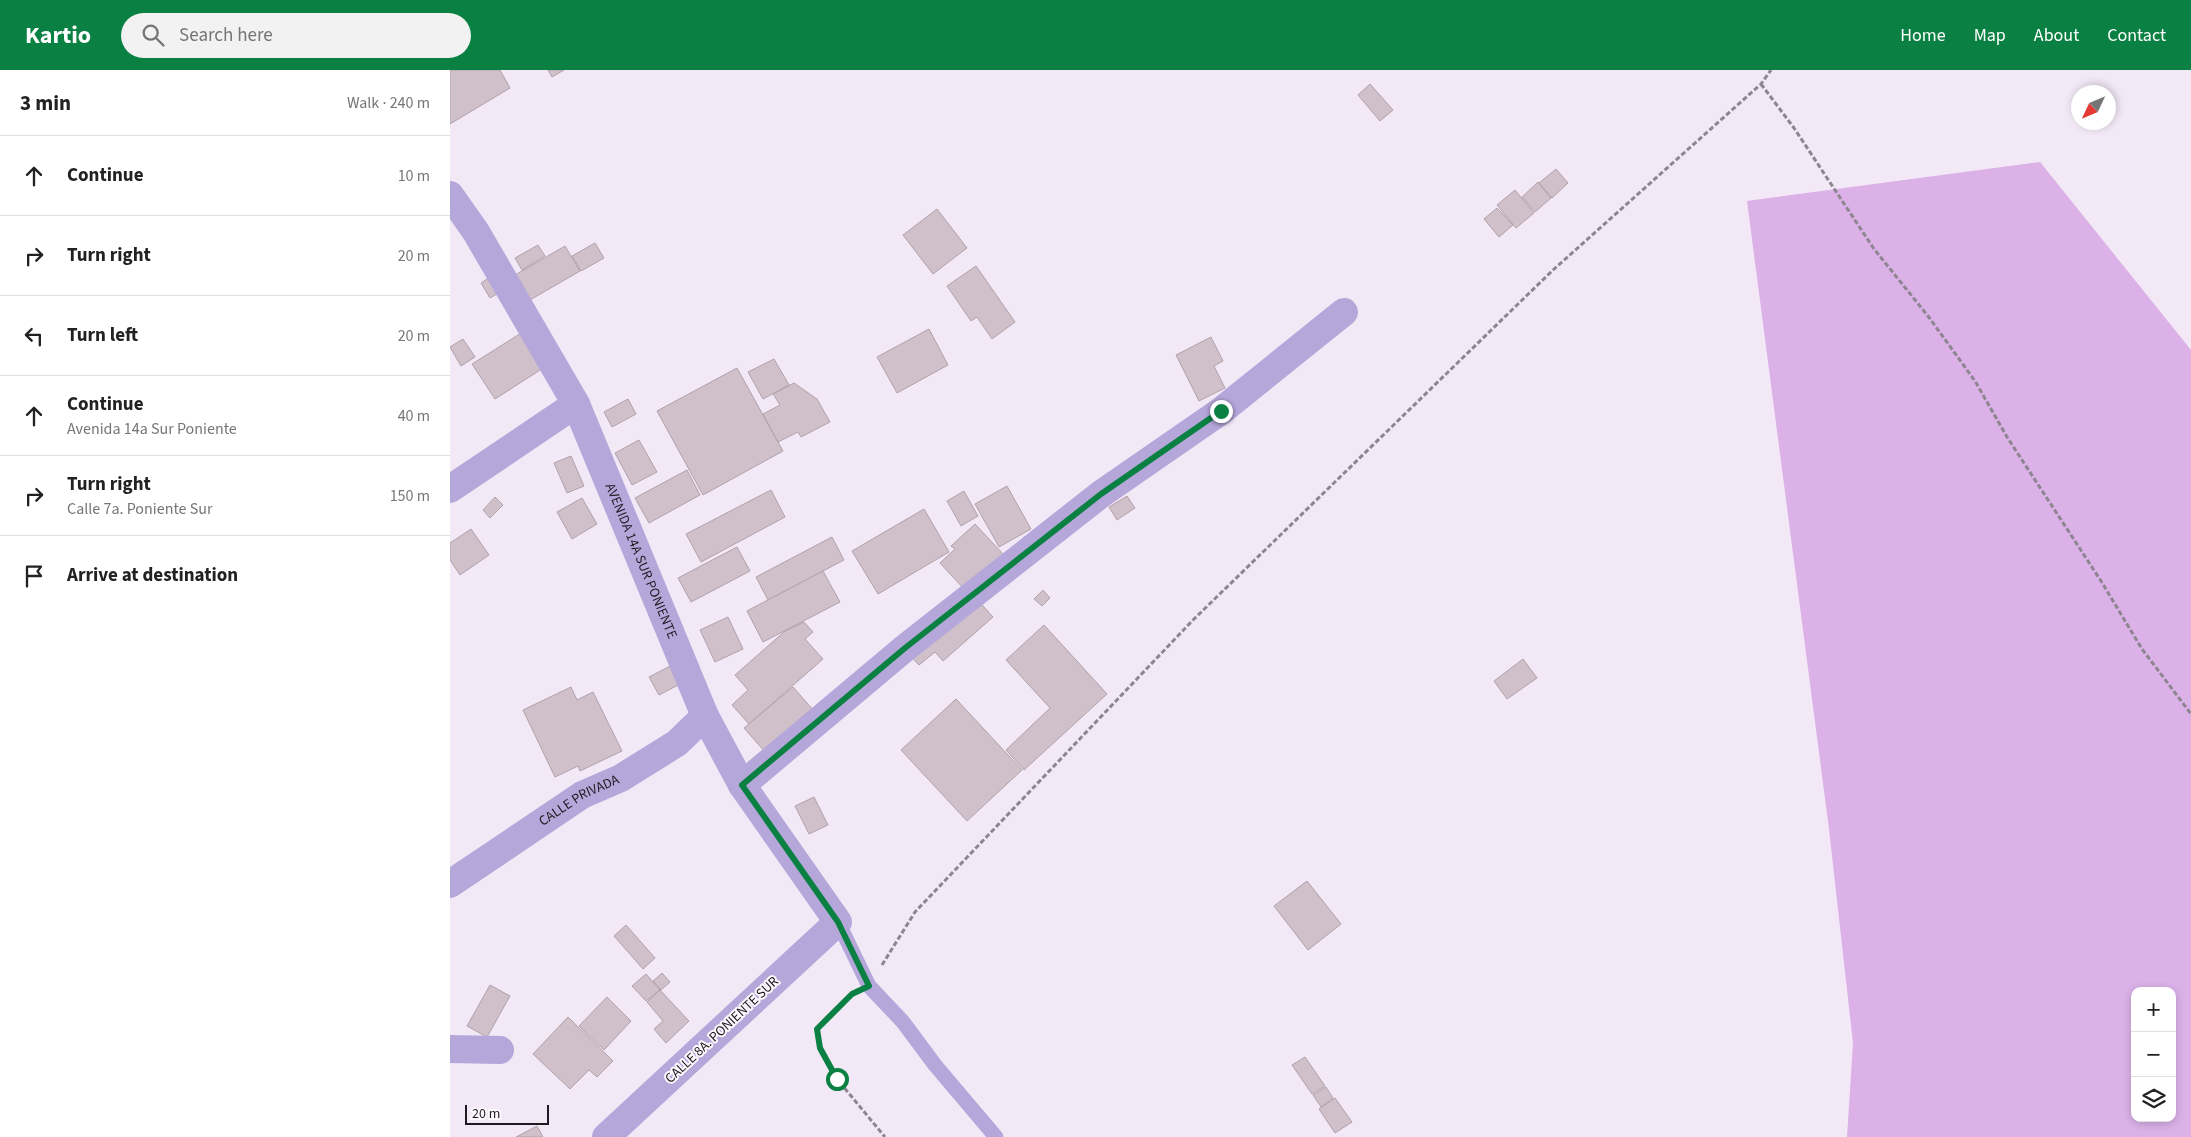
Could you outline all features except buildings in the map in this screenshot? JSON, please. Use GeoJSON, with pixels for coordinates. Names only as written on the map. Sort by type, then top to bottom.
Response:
{"type":"FeatureCollection","features":[{"type":"Feature","properties":{"kind":"street","name":"AVENIDA 14A SUR PONIENTE"},"geometry":{"type":"LineString","coordinates":[[450,195],[476,232],[576,404],[705,716],[742,785],[838,922]]}},
{"type":"Feature","properties":{"kind":"street"},"geometry":{"type":"LineString","coordinates":[[742,785],[905,648],[1086,506],[1221,411],[1344,312]]}},
{"type":"Feature","properties":{"kind":"street"},"geometry":{"type":"LineString","coordinates":[[450,489],[576,404]]}},
{"type":"Feature","properties":{"kind":"street","name":"CALLE PRIVADA"},"geometry":{"type":"LineString","coordinates":[[450,884],[582,795],[621,778],[677,743],[705,716]]}},
{"type":"Feature","properties":{"kind":"street","name":"CALLE 8A. PONIENTE SUR"},"geometry":{"type":"LineString","coordinates":[[606,1137],[838,922]]}},
{"type":"Feature","properties":{"kind":"street"},"geometry":{"type":"LineString","coordinates":[[450,1049],[500,1050]]}},
{"type":"Feature","properties":{"kind":"lane"},"geometry":{"type":"LineString","coordinates":[[838,922],[869,986],[903,1022],[935,1065],[996,1137]]}},
{"type":"Feature","properties":{"kind":"path"},"geometry":{"type":"LineString","coordinates":[[885,1137],[837,1079],[820,1048],[817,1029],[852,994],[869,986],[915,912],[1194,620],[1553,270],[1761,84],[1771,70]]}},
{"type":"Feature","properties":{"kind":"path"},"geometry":{"type":"LineString","coordinates":[[1761,84],[1794,128],[1874,249],[1928,316],[1975,381],[2007,437],[2102,581],[2142,650],[2191,714]]}},
{"type":"Feature","properties":{"kind":"shaded area"},"geometry":{"type":"Polygon","coordinates":[[[2040,162],[2191,350],[2191,1137],[1847,1137],[1853,1043],[1829,829],[1747,201],[2040,162]]]}},
{"type":"Feature","properties":{"kind":"route"},"geometry":{"type":"LineString","coordinates":[[837,1079],[820,1048],[817,1029],[852,994],[869,986],[838,922],[742,785],[905,648],[1101,494],[1221,411]]}}]}
